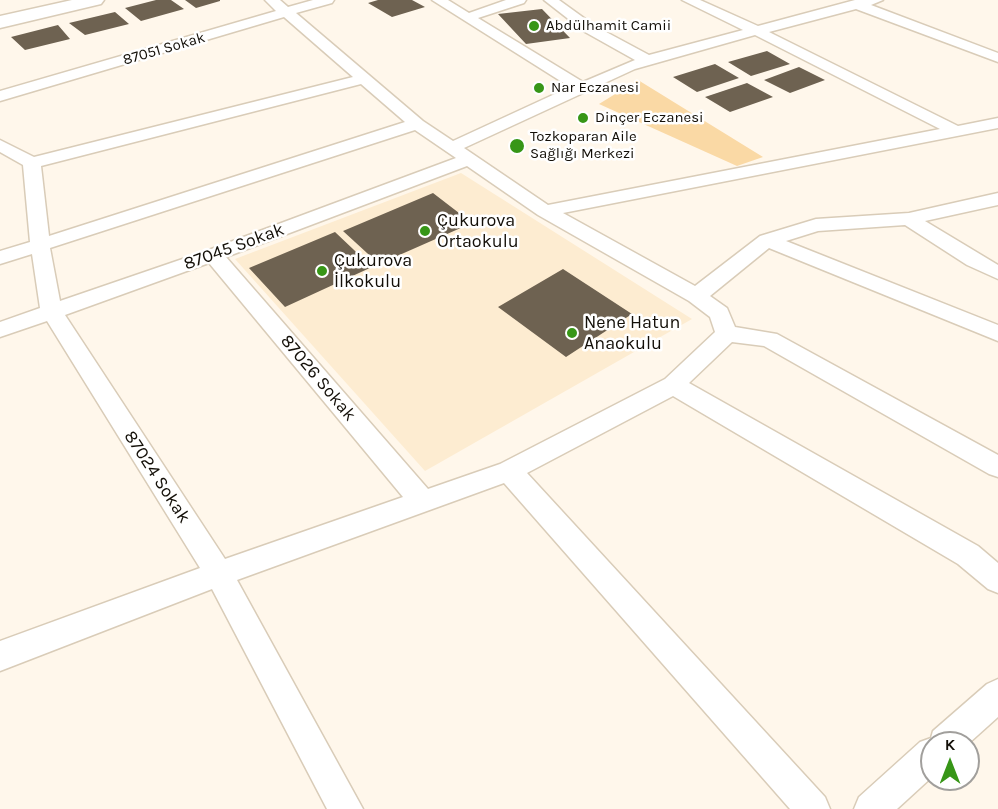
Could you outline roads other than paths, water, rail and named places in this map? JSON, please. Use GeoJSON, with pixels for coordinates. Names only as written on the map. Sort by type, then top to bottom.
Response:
{"type":"FeatureCollection","features":[{"type":"Feature","properties":{"kind":"street"},"geometry":{"type":"LineString","coordinates":[[0,22],[67,3],[95,0]]}},
{"type":"Feature","properties":{"kind":"street","name":"87051 Sokak"},"geometry":{"type":"LineString","coordinates":[[0,96],[280,6],[327,0]]}},
{"type":"Feature","properties":{"kind":"street"},"geometry":{"type":"LineString","coordinates":[[439,0],[582,88]]}},
{"type":"Feature","properties":{"kind":"street"},"geometry":{"type":"LineString","coordinates":[[469,17],[519,0]]}},
{"type":"Feature","properties":{"kind":"street"},"geometry":{"type":"LineString","coordinates":[[551,0],[590,29],[647,60]]}},
{"type":"Feature","properties":{"kind":"street"},"geometry":{"type":"LineString","coordinates":[[689,0],[755,30],[956,131]]}},
{"type":"Feature","properties":{"kind":"street"},"geometry":{"type":"LineString","coordinates":[[838,0],[971,46],[998,58]]}},
{"type":"Feature","properties":{"kind":"street","name":"87045 Sokak"},"geometry":{"type":"LineString","coordinates":[[0,330],[213,255],[459,154],[582,88],[647,60],[876,0]]}},
{"type":"Feature","properties":{"kind":"street"},"geometry":{"type":"LineString","coordinates":[[280,6],[417,124],[545,211],[696,296],[719,313],[727,334]]}},
{"type":"Feature","properties":{"kind":"street"},"geometry":{"type":"LineString","coordinates":[[0,145],[32,163],[363,79]]}},
{"type":"Feature","properties":{"kind":"street"},"geometry":{"type":"LineString","coordinates":[[545,211],[998,123]]}},
{"type":"Feature","properties":{"kind":"street"},"geometry":{"type":"LineString","coordinates":[[0,258],[417,124]]}},
{"type":"Feature","properties":{"kind":"street","name":"87024 Sokak"},"geometry":{"type":"LineString","coordinates":[[32,163],[40,244],[51,311],[219,574],[346,809]]}},
{"type":"Feature","properties":{"kind":"street"},"geometry":{"type":"LineString","coordinates":[[696,296],[767,240],[816,225],[909,219],[998,199]]}},
{"type":"Feature","properties":{"kind":"street"},"geometry":{"type":"LineString","coordinates":[[909,219],[974,261],[998,273]]}},
{"type":"Feature","properties":{"kind":"street"},"geometry":{"type":"LineString","coordinates":[[767,240],[998,333]]}},
{"type":"Feature","properties":{"kind":"street","name":"87026 Sokak"},"geometry":{"type":"LineString","coordinates":[[213,255],[422,501]]}},
{"type":"Feature","properties":{"kind":"street"},"geometry":{"type":"LineString","coordinates":[[0,656],[219,574],[509,471],[673,385],[727,334]]}},
{"type":"Feature","properties":{"kind":"street"},"geometry":{"type":"LineString","coordinates":[[727,334],[769,339],[998,467]]}},
{"type":"Feature","properties":{"kind":"street"},"geometry":{"type":"LineString","coordinates":[[673,385],[968,555],[998,580]]}},
{"type":"Feature","properties":{"kind":"street"},"geometry":{"type":"LineString","coordinates":[[509,471],[813,809]]}},
{"type":"Feature","properties":{"kind":"street"},"geometry":{"type":"LineString","coordinates":[[958,731],[998,695]]}},
{"type":"Feature","properties":{"kind":"street"},"geometry":{"type":"LineString","coordinates":[[871,809],[920,765]]}},
{"type":"Feature","properties":{"kind":"place","name":"Abdülhamit Camii"},"geometry":{"type":"Point","coordinates":[534,26]}},
{"type":"Feature","properties":{"kind":"place","name":"Nar Eczanesi"},"geometry":{"type":"Point","coordinates":[539,88]}},
{"type":"Feature","properties":{"kind":"place","name":"Dinçer Eczanesi"},"geometry":{"type":"Point","coordinates":[583,118]}},
{"type":"Feature","properties":{"kind":"place","name":"Tozkoparan Aile Sağlığı Merkezi"},"geometry":{"type":"Point","coordinates":[517,146]}},
{"type":"Feature","properties":{"kind":"place","name":"Çukurova Ortaokulu"},"geometry":{"type":"Point","coordinates":[425,231]}},
{"type":"Feature","properties":{"kind":"place","name":"Çukurova İlkokulu"},"geometry":{"type":"Point","coordinates":[322,271]}},
{"type":"Feature","properties":{"kind":"place","name":"Nene Hatun Anaokulu"},"geometry":{"type":"Point","coordinates":[572,333]}}]}
